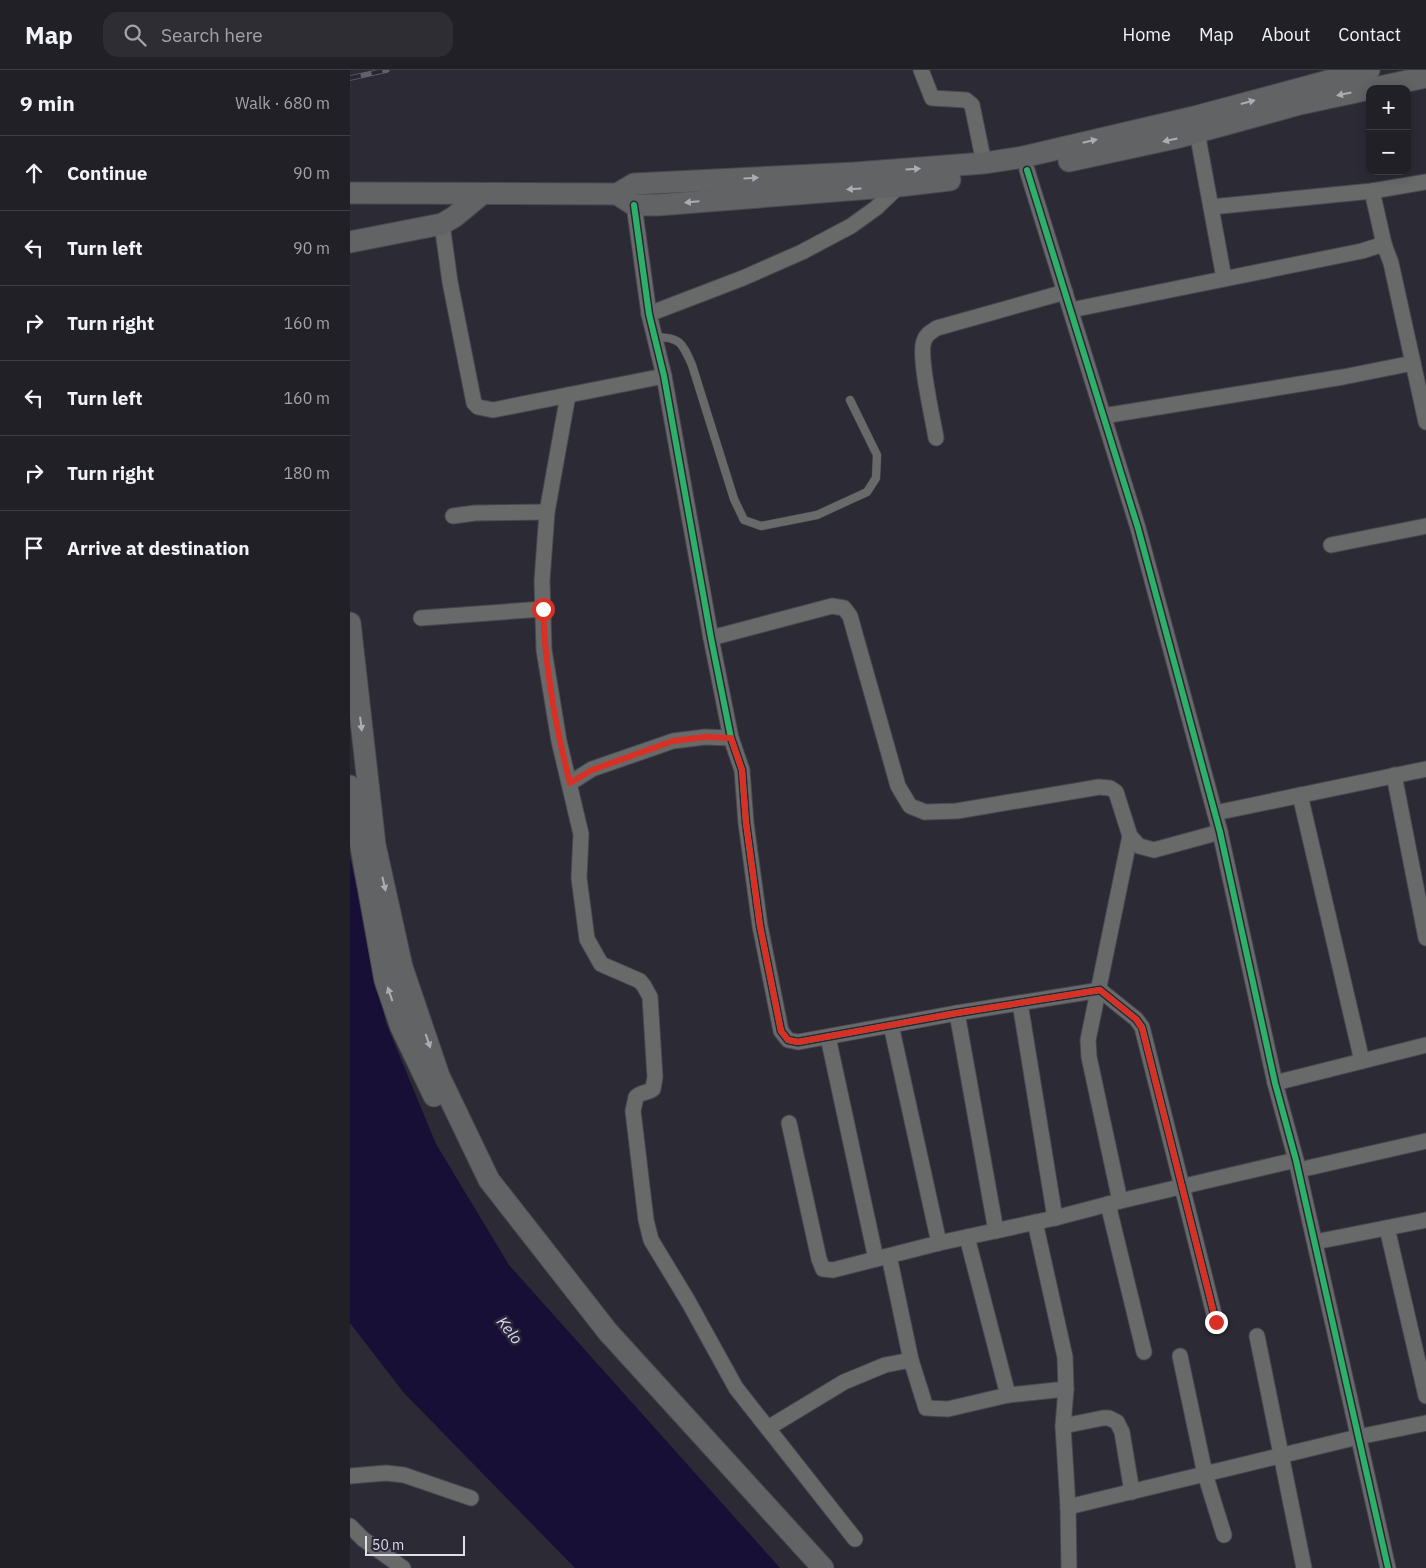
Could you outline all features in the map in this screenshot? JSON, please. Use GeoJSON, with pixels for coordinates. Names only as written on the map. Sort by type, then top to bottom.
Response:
{"type":"FeatureCollection","features":[{"type":"Feature","properties":{"kind":"street"},"geometry":{"type":"LineString","coordinates":[[921,70],[932,98],[966,100],[972,105],[984,163]]}},
{"type":"Feature","properties":{"kind":"street"},"geometry":{"type":"LineString","coordinates":[[1216,1322],[1142,1028],[1136,1019],[1100,990],[957,1013],[798,1042],[788,1040],[781,1031],[760,926],[746,823],[742,770],[731,738],[664,376],[648,314],[626,200],[634,184],[855,173],[984,163],[1023,157],[1194,117],[1370,70]]}},
{"type":"Feature","properties":{"kind":"street"},"geometry":{"type":"LineString","coordinates":[[350,193],[482,194],[626,200],[658,205],[899,186],[1027,170],[1180,138],[1300,104],[1426,77]]}},
{"type":"Feature","properties":{"kind":"street"},"geometry":{"type":"LineString","coordinates":[[1197,132],[1224,278]]}},
{"type":"Feature","properties":{"kind":"street"},"geometry":{"type":"LineString","coordinates":[[1027,170],[1138,528],[1220,832],[1275,1083],[1315,1242],[1388,1568]]}},
{"type":"Feature","properties":{"kind":"street"},"geometry":{"type":"LineString","coordinates":[[1211,207],[1372,191],[1426,182]]}},
{"type":"Feature","properties":{"kind":"street"},"geometry":{"type":"LineString","coordinates":[[648,314],[743,278],[802,252],[851,226],[876,208],[899,186]]}},
{"type":"Feature","properties":{"kind":"street"},"geometry":{"type":"LineString","coordinates":[[1372,191],[1384,244],[1391,263],[1426,422]]}},
{"type":"Feature","properties":{"kind":"street"},"geometry":{"type":"LineString","coordinates":[[350,242],[434,226],[482,194]]}},
{"type":"Feature","properties":{"kind":"street"},"geometry":{"type":"LineString","coordinates":[[434,226],[450,282],[474,402],[478,407],[493,410],[664,376]]}},
{"type":"Feature","properties":{"kind":"street"},"geometry":{"type":"LineString","coordinates":[[1070,310],[1362,251],[1384,244]]}},
{"type":"Feature","properties":{"kind":"street"},"geometry":{"type":"LineString","coordinates":[[936,438],[922,359],[923,344],[927,335],[937,328],[1065,292]]}},
{"type":"Feature","properties":{"kind":"street"},"geometry":{"type":"LineString","coordinates":[[1103,416],[1343,377],[1413,363]]}},
{"type":"Feature","properties":{"kind":"street"},"geometry":{"type":"LineString","coordinates":[[568,395],[547,512],[542,581],[544,650],[559,741],[581,834],[579,878],[587,938],[601,964],[640,981],[650,997],[654,1083],[653,1089],[648,1093],[639,1094],[636,1097],[633,1111],[646,1220],[651,1240],[688,1301],[736,1388],[855,1539]]}},
{"type":"Feature","properties":{"kind":"street"},"geometry":{"type":"LineString","coordinates":[[453,516],[475,513],[547,512]]}},
{"type":"Feature","properties":{"kind":"street"},"geometry":{"type":"LineString","coordinates":[[1331,545],[1426,526]]}},
{"type":"Feature","properties":{"kind":"street"},"geometry":{"type":"LineString","coordinates":[[711,638],[832,606],[844,608],[850,616],[898,786],[910,806],[925,812],[958,810],[1099,787],[1110,788],[1116,792],[1130,836],[1139,846],[1154,850],[1220,832]]}},
{"type":"Feature","properties":{"kind":"street"},"geometry":{"type":"LineString","coordinates":[[420,618],[543,609]]}},
{"type":"Feature","properties":{"kind":"street"},"geometry":{"type":"LineString","coordinates":[[350,623],[375,844],[402,966],[440,1076],[488,1180],[608,1332],[823,1568]]}},
{"type":"Feature","properties":{"kind":"street"},"geometry":{"type":"LineString","coordinates":[[570,783],[592,770],[673,741],[705,737],[731,738]]}},
{"type":"Feature","properties":{"kind":"street"},"geometry":{"type":"LineString","coordinates":[[1215,813],[1426,769]]}},
{"type":"Feature","properties":{"kind":"street"},"geometry":{"type":"LineString","coordinates":[[1394,776],[1426,938]]}},
{"type":"Feature","properties":{"kind":"street"},"geometry":{"type":"LineString","coordinates":[[350,786],[385,980],[401,1027],[479,1188],[500,1216],[804,1568]]}},
{"type":"Feature","properties":{"kind":"street"},"geometry":{"type":"LineString","coordinates":[[1300,795],[1362,1061]]}},
{"type":"Feature","properties":{"kind":"street"},"geometry":{"type":"LineString","coordinates":[[1130,836],[1100,990],[1088,1040],[1089,1057],[1114,1203],[1144,1352]]}},
{"type":"Feature","properties":{"kind":"street"},"geometry":{"type":"LineString","coordinates":[[1020,1003],[1055,1218]]}},
{"type":"Feature","properties":{"kind":"street"},"geometry":{"type":"LineString","coordinates":[[957,1013],[996,1231]]}},
{"type":"Feature","properties":{"kind":"street"},"geometry":{"type":"LineString","coordinates":[[891,1025],[939,1243]]}},
{"type":"Feature","properties":{"kind":"street"},"geometry":{"type":"LineString","coordinates":[[828,1037],[883,1258],[926,1408],[948,1409],[1008,1395],[1066,1389]]}},
{"type":"Feature","properties":{"kind":"street"},"geometry":{"type":"LineString","coordinates":[[1275,1083],[1426,1045]]}},
{"type":"Feature","properties":{"kind":"street"},"geometry":{"type":"LineString","coordinates":[[789,1122],[823,1269],[833,1270],[939,1243],[1055,1218],[1182,1187],[1426,1141]]}},
{"type":"Feature","properties":{"kind":"street"},"geometry":{"type":"LineString","coordinates":[[1315,1242],[1426,1220]]}},
{"type":"Feature","properties":{"kind":"street"},"geometry":{"type":"LineString","coordinates":[[1035,1222],[1065,1357],[1066,1389],[1063,1426],[1068,1507],[1069,1568]]}},
{"type":"Feature","properties":{"kind":"street"},"geometry":{"type":"LineString","coordinates":[[1388,1228],[1426,1396]]}},
{"type":"Feature","properties":{"kind":"street"},"geometry":{"type":"LineString","coordinates":[[967,1237],[1008,1395]]}},
{"type":"Feature","properties":{"kind":"street"},"geometry":{"type":"LineString","coordinates":[[1257,1336],[1304,1568]]}},
{"type":"Feature","properties":{"kind":"street"},"geometry":{"type":"LineString","coordinates":[[1180,1356],[1205,1474],[1224,1535]]}},
{"type":"Feature","properties":{"kind":"street"},"geometry":{"type":"LineString","coordinates":[[768,1428],[844,1382],[884,1365],[911,1360]]}},
{"type":"Feature","properties":{"kind":"street"},"geometry":{"type":"LineString","coordinates":[[1063,1426],[1103,1418],[1109,1418],[1117,1422],[1122,1432],[1132,1492]]}},
{"type":"Feature","properties":{"kind":"street"},"geometry":{"type":"LineString","coordinates":[[1068,1507],[1358,1437],[1426,1423]]}},
{"type":"Feature","properties":{"kind":"street"},"geometry":{"type":"LineString","coordinates":[[350,1476],[386,1473],[404,1474],[471,1498]]}},
{"type":"Feature","properties":{"kind":"street"},"geometry":{"type":"LineString","coordinates":[[350,1526],[403,1568]]}},
{"type":"Feature","properties":{"kind":"lane"},"geometry":{"type":"LineString","coordinates":[[654,337],[668,337],[675,339],[683,345],[692,365],[734,499],[744,520],[761,526],[817,515],[867,492],[872,485],[876,478],[876,455],[850,400]]}},
{"type":"Feature","properties":{"kind":"water","name":"Kelo"},"geometry":{"type":"Polygon","coordinates":[[[350,857],[386,1023],[436,1144],[509,1265],[780,1568],[575,1568],[404,1393],[350,1323],[350,857]]]}},
{"type":"Feature","properties":{"kind":"railway"},"geometry":{"type":"LineString","coordinates":[[350,78],[387,70]]}},
{"type":"Feature","properties":{"kind":"cycle path"},"geometry":{"type":"LineString","coordinates":[[1027,170],[1138,528],[1220,832],[1275,1083],[1296,1160],[1388,1568]]}},
{"type":"Feature","properties":{"kind":"cycle path"},"geometry":{"type":"LineString","coordinates":[[634,205],[649,314],[664,376],[731,738],[742,770],[746,823],[760,926],[781,1031],[788,1040],[798,1042],[957,1013],[1100,990],[1136,1019],[1142,1027],[1216,1322]]}},
{"type":"Feature","properties":{"kind":"route"},"geometry":{"type":"LineString","coordinates":[[543,609],[544,650],[559,741],[570,783],[592,770],[673,741],[705,737],[731,738],[742,770],[746,823],[760,926],[781,1031],[788,1040],[798,1042],[957,1013],[1100,990],[1136,1019],[1142,1028],[1216,1322]]}}]}
